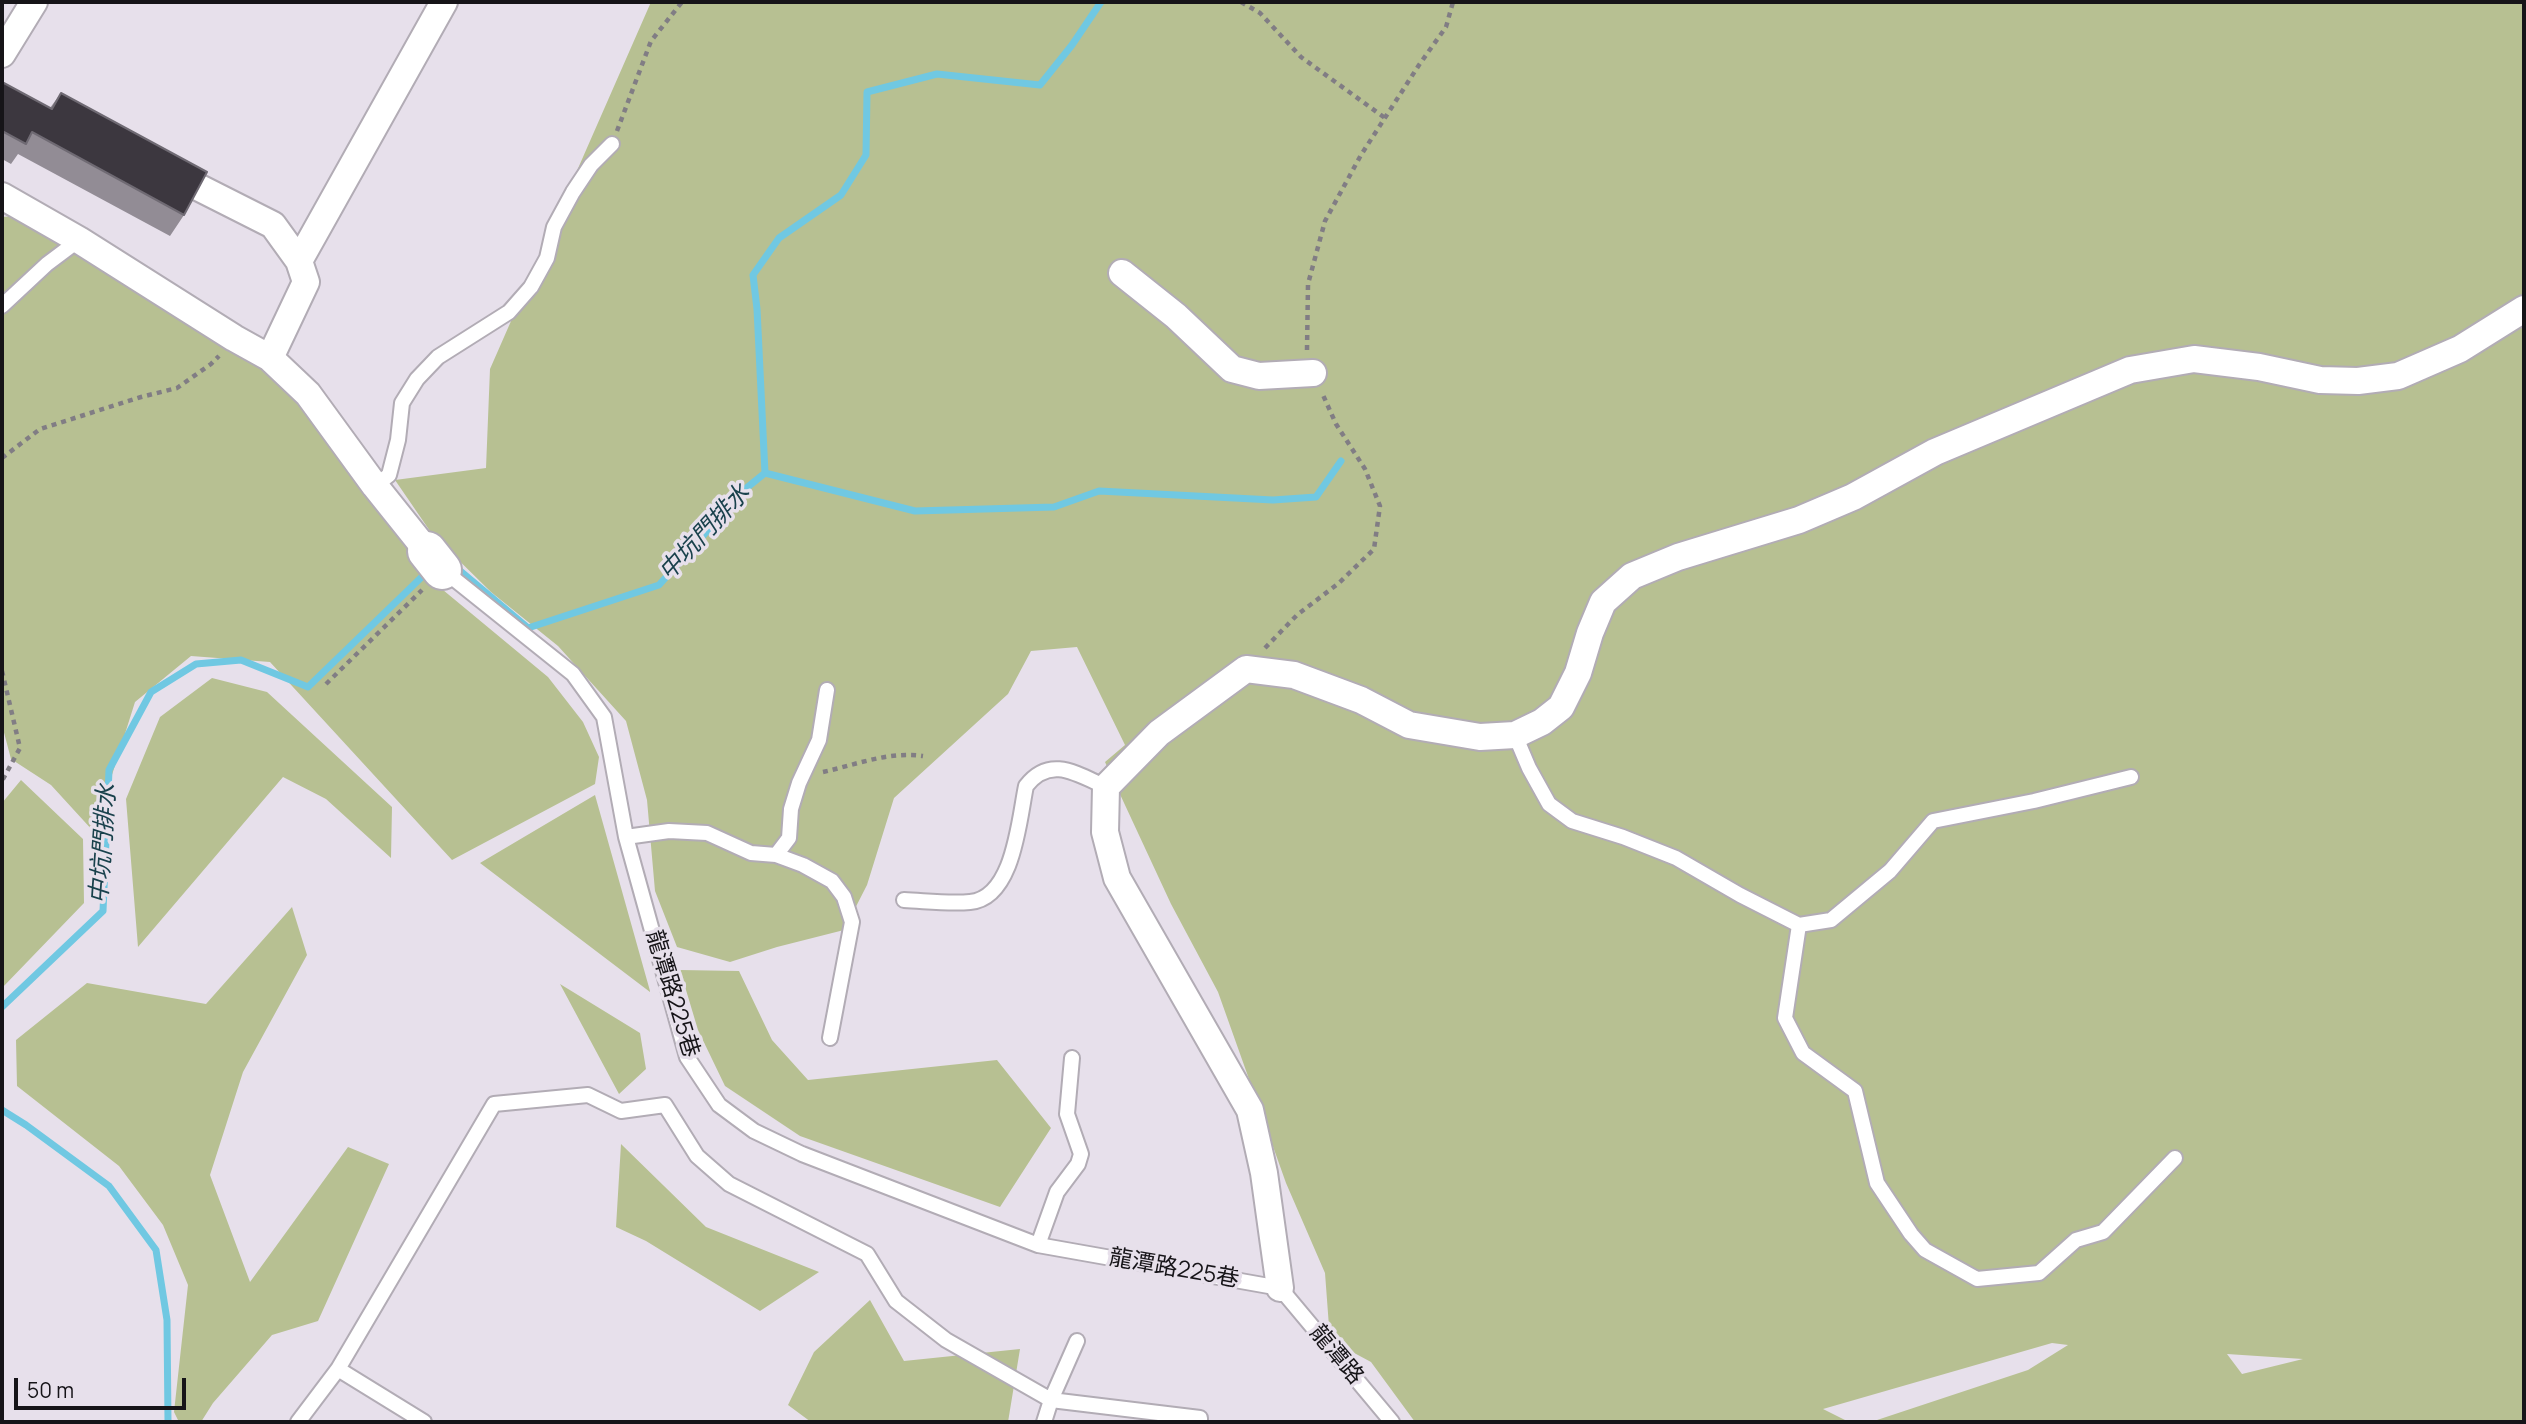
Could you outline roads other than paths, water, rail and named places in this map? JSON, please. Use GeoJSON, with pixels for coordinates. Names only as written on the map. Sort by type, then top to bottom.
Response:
{"type":"FeatureCollection","features":[{"type":"Feature","properties":{"kind":"street"},"geometry":{"type":"LineString","coordinates":[[2,54],[34,2]]}},
{"type":"Feature","properties":{"kind":"street"},"geometry":{"type":"LineString","coordinates":[[299,261],[444,2]]}},
{"type":"Feature","properties":{"kind":"street"},"geometry":{"type":"LineString","coordinates":[[150,163],[273,225],[299,261],[306,282],[270,358]]}},
{"type":"Feature","properties":{"kind":"street"},"geometry":{"type":"LineString","coordinates":[[2,197],[79,240],[270,358],[308,394],[375,486],[435,560]]}},
{"type":"Feature","properties":{"kind":"street"},"geometry":{"type":"LineString","coordinates":[[1122,273],[1176,316],[1233,369],[1259,376],[1313,373]]}},
{"type":"Feature","properties":{"kind":"street"},"geometry":{"type":"LineString","coordinates":[[1280,1288],[1264,1173],[1250,1110],[1116,878],[1105,832],[1107,787],[1159,733],[1245,669],[1294,675],[1361,700],[1409,725],[1480,737],[1515,735],[1542,722],[1561,707],[1578,673],[1590,633],[1604,602],[1632,576],[1678,557],[1799,520],[1842,502],[1935,452],[2130,370],[2194,359],[2259,367],[2320,380],[2358,381],[2398,376],[2460,349],[2524,309]]}},
{"type":"Feature","properties":{"kind":"lane"},"geometry":{"type":"LineString","coordinates":[[375,486],[389,475],[398,440],[402,403],[417,379],[438,357],[509,312],[531,287],[547,258],[554,227],[573,192],[591,165],[611,144]]}},
{"type":"Feature","properties":{"kind":"lane"},"geometry":{"type":"LineString","coordinates":[[2,306],[47,264],[79,240]]}},
{"type":"Feature","properties":{"kind":"lane","name":"龍潭路225巷"},"geometry":{"type":"LineString","coordinates":[[435,560],[573,674],[604,717],[626,837],[687,1057],[719,1105],[754,1131],[802,1154],[1038,1245],[1280,1288]]}},
{"type":"Feature","properties":{"kind":"lane"},"geometry":{"type":"LineString","coordinates":[[776,855],[789,838],[791,809],[804,771],[819,740],[827,690]]}},
{"type":"Feature","properties":{"kind":"lane"},"geometry":{"type":"LineString","coordinates":[[1515,735],[1549,804],[1572,821],[1676,858],[1799,925],[1831,920],[1890,871],[1933,821],[2034,801],[2131,777]]}},
{"type":"Feature","properties":{"kind":"lane"},"geometry":{"type":"LineString","coordinates":[[905,900],[972,902],[996,886],[1009,866],[1026,786],[1033,777],[1044,771],[1064,768],[1107,787]]}},
{"type":"Feature","properties":{"kind":"lane"},"geometry":{"type":"LineString","coordinates":[[626,837],[669,831],[707,834],[751,853],[776,855],[803,865],[832,881],[844,897],[852,922],[830,1038]]}},
{"type":"Feature","properties":{"kind":"lane"},"geometry":{"type":"LineString","coordinates":[[1799,925],[1785,1018],[1803,1053],[1855,1091],[1877,1183],[1925,1250],[1977,1279],[2039,1273],[2076,1240],[2103,1232],[2175,1158]]}},
{"type":"Feature","properties":{"kind":"lane"},"geometry":{"type":"LineString","coordinates":[[1038,1245],[1057,1192],[1078,1164],[1081,1154],[1066,1114],[1072,1058]]}},
{"type":"Feature","properties":{"kind":"lane"},"geometry":{"type":"LineString","coordinates":[[298,1422],[338,1369],[494,1104],[588,1095],[621,1111],[666,1105],[697,1156],[729,1184],[867,1254],[896,1301],[946,1340],[1051,1400],[1200,1418],[1200,1422]]}},
{"type":"Feature","properties":{"kind":"lane","name":"龍潭路"},"geometry":{"type":"LineString","coordinates":[[1280,1288],[1392,1422]]}},
{"type":"Feature","properties":{"kind":"lane"},"geometry":{"type":"LineString","coordinates":[[1044,1422],[1077,1341]]}},
{"type":"Feature","properties":{"kind":"lane"},"geometry":{"type":"LineString","coordinates":[[338,1369],[424,1422]]}},
{"type":"Feature","properties":{"kind":"waterway","name":"中坑門排水"},"geometry":{"type":"LineString","coordinates":[[453,565],[528,628],[659,585],[744,490],[765,473],[753,275],[779,238],[841,195],[866,155],[867,92],[937,74],[1040,85],[1101,2]]}},
{"type":"Feature","properties":{"kind":"waterway"},"geometry":{"type":"LineString","coordinates":[[765,473],[915,511],[1054,507],[1099,491],[1273,500],[1316,497],[1341,461]]}},
{"type":"Feature","properties":{"kind":"waterway","name":"中坑門排水"},"geometry":{"type":"LineString","coordinates":[[2,1007],[103,911],[109,770],[151,692],[196,664],[241,660],[308,687],[429,570]]}},
{"type":"Feature","properties":{"kind":"waterway","name":"中坑門排水"},"geometry":{"type":"LineString","coordinates":[[2,1110],[109,1186],[156,1250],[167,1320],[168,1422]]}}]}
